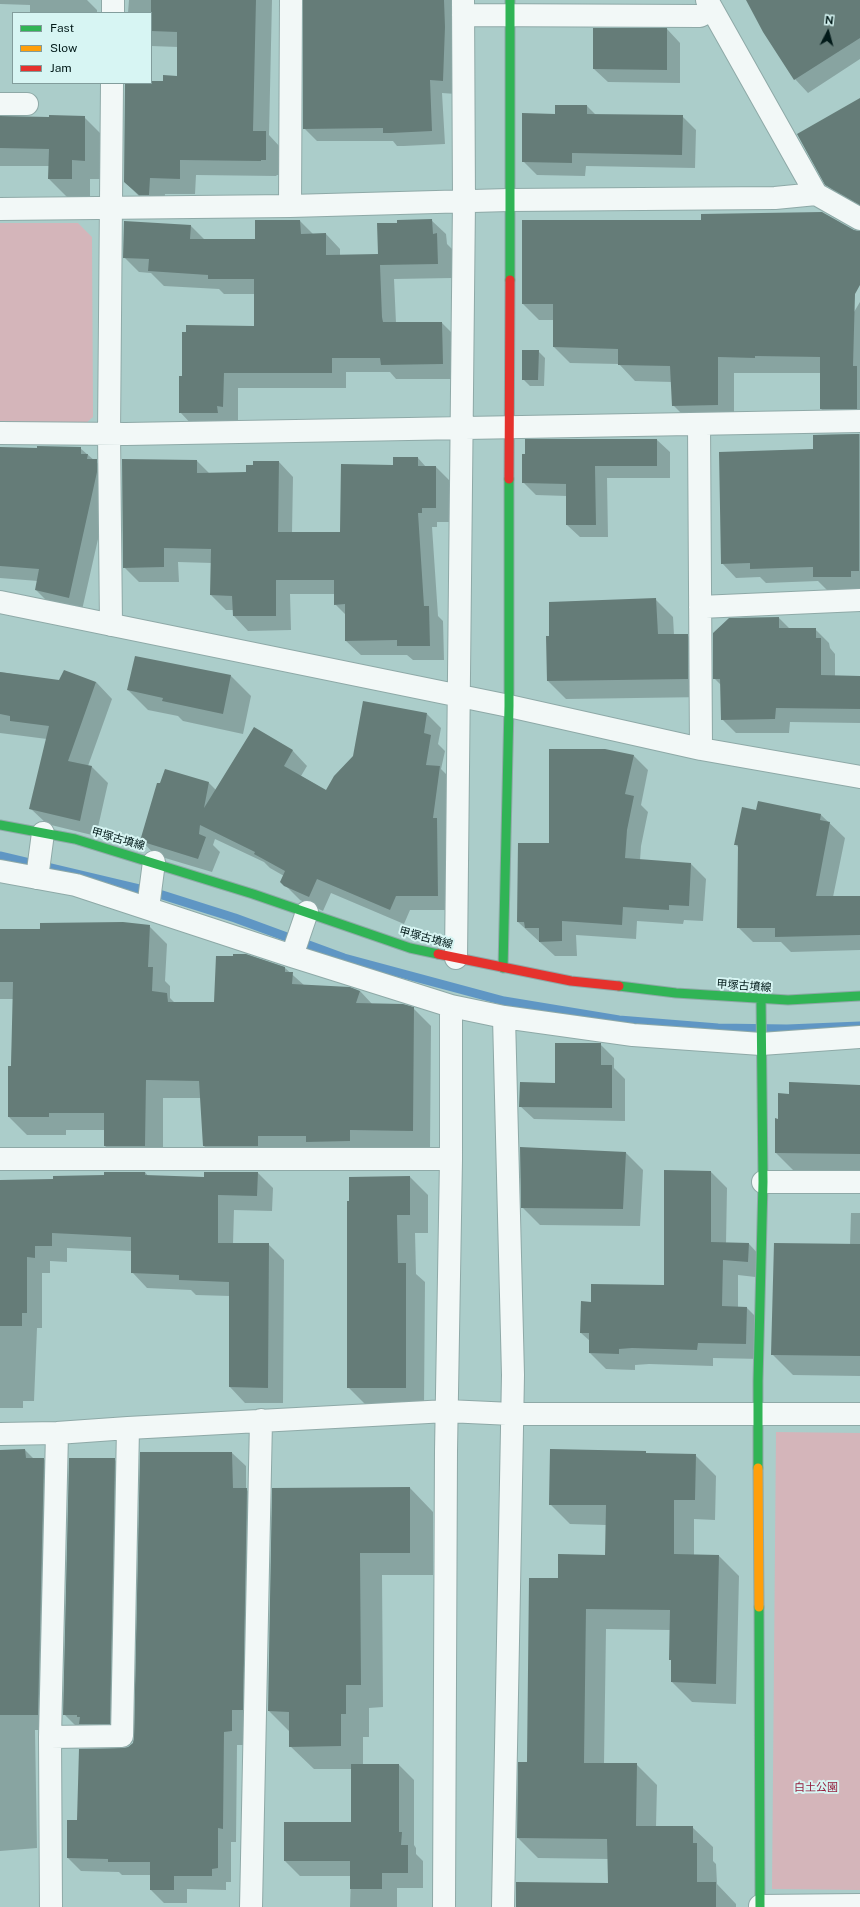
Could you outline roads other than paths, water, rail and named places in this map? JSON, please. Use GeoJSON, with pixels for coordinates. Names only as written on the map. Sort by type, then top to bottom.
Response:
{"type":"FeatureCollection","features":[{"type":"Feature","properties":{"kind":"street"},"geometry":{"type":"LineString","coordinates":[[113,0],[113,12]]}},
{"type":"Feature","properties":{"kind":"street"},"geometry":{"type":"LineString","coordinates":[[290,206],[291,0]]}},
{"type":"Feature","properties":{"kind":"street"},"geometry":{"type":"LineString","coordinates":[[456,958],[464,201],[463,7],[510,7],[700,16],[710,5],[816,194],[860,219]]}},
{"type":"Feature","properties":{"kind":"street"},"geometry":{"type":"LineString","coordinates":[[503,968],[509,706],[510,7]]}},
{"type":"Feature","properties":{"kind":"street"},"geometry":{"type":"LineString","coordinates":[[111,625],[109,434],[112,84]]}},
{"type":"Feature","properties":{"kind":"street"},"geometry":{"type":"LineString","coordinates":[[0,104],[27,104]]}},
{"type":"Feature","properties":{"kind":"street"},"geometry":{"type":"LineString","coordinates":[[0,209],[290,206],[509,200],[775,198],[816,194]]}},
{"type":"Feature","properties":{"kind":"street"},"geometry":{"type":"LineString","coordinates":[[0,432],[109,434],[860,421]]}},
{"type":"Feature","properties":{"kind":"street"},"geometry":{"type":"LineString","coordinates":[[699,424],[701,749]]}},
{"type":"Feature","properties":{"kind":"street"},"geometry":{"type":"LineString","coordinates":[[700,607],[860,600]]}},
{"type":"Feature","properties":{"kind":"street"},"geometry":{"type":"LineString","coordinates":[[0,602],[509,706],[701,749],[860,777]]}},
{"type":"Feature","properties":{"kind":"street","name":"甲塚古墳線"},"geometry":{"type":"LineString","coordinates":[[0,825],[75,839],[154,862],[307,912],[410,948],[503,968],[579,982],[676,993],[795,1000],[860,996]]}},
{"type":"Feature","properties":{"kind":"street"},"geometry":{"type":"LineString","coordinates":[[37,878],[43,833]]}},
{"type":"Feature","properties":{"kind":"street"},"geometry":{"type":"LineString","coordinates":[[148,908],[154,862]]}},
{"type":"Feature","properties":{"kind":"street"},"geometry":{"type":"LineString","coordinates":[[0,871],[76,885],[292,956],[451,1006],[504,1017],[633,1035],[761,1039],[860,1037]]}},
{"type":"Feature","properties":{"kind":"street"},"geometry":{"type":"LineString","coordinates":[[292,956],[307,912]]}},
{"type":"Feature","properties":{"kind":"street"},"geometry":{"type":"LineString","coordinates":[[761,999],[763,1182],[759,1414],[760,1906],[860,1906]]}},
{"type":"Feature","properties":{"kind":"street"},"geometry":{"type":"LineString","coordinates":[[444,1907],[451,1006]]}},
{"type":"Feature","properties":{"kind":"street"},"geometry":{"type":"LineString","coordinates":[[503,1907],[512,1414],[504,1017]]}},
{"type":"Feature","properties":{"kind":"street"},"geometry":{"type":"LineString","coordinates":[[0,1159],[451,1159]]}},
{"type":"Feature","properties":{"kind":"street"},"geometry":{"type":"LineString","coordinates":[[763,1182],[860,1182]]}},
{"type":"Feature","properties":{"kind":"street"},"geometry":{"type":"LineString","coordinates":[[0,1434],[57,1433],[261,1420],[447,1411],[512,1414],[860,1414]]}},
{"type":"Feature","properties":{"kind":"street"},"geometry":{"type":"LineString","coordinates":[[251,1907],[261,1420]]}},
{"type":"Feature","properties":{"kind":"street"},"geometry":{"type":"LineString","coordinates":[[50,1737],[122,1736],[128,1428]]}},
{"type":"Feature","properties":{"kind":"street"},"geometry":{"type":"LineString","coordinates":[[51,1907],[50,1737],[57,1433]]}},
{"type":"Feature","properties":{"kind":"waterway"},"geometry":{"type":"LineString","coordinates":[[0,856],[156,893],[235,918],[344,958],[504,1001],[619,1020],[718,1028],[787,1029],[860,1026]]}},
{"type":"Feature","properties":{"kind":"park label","name":"白土公園"},"geometry":{"type":"Point","coordinates":[816,1788]}}]}
